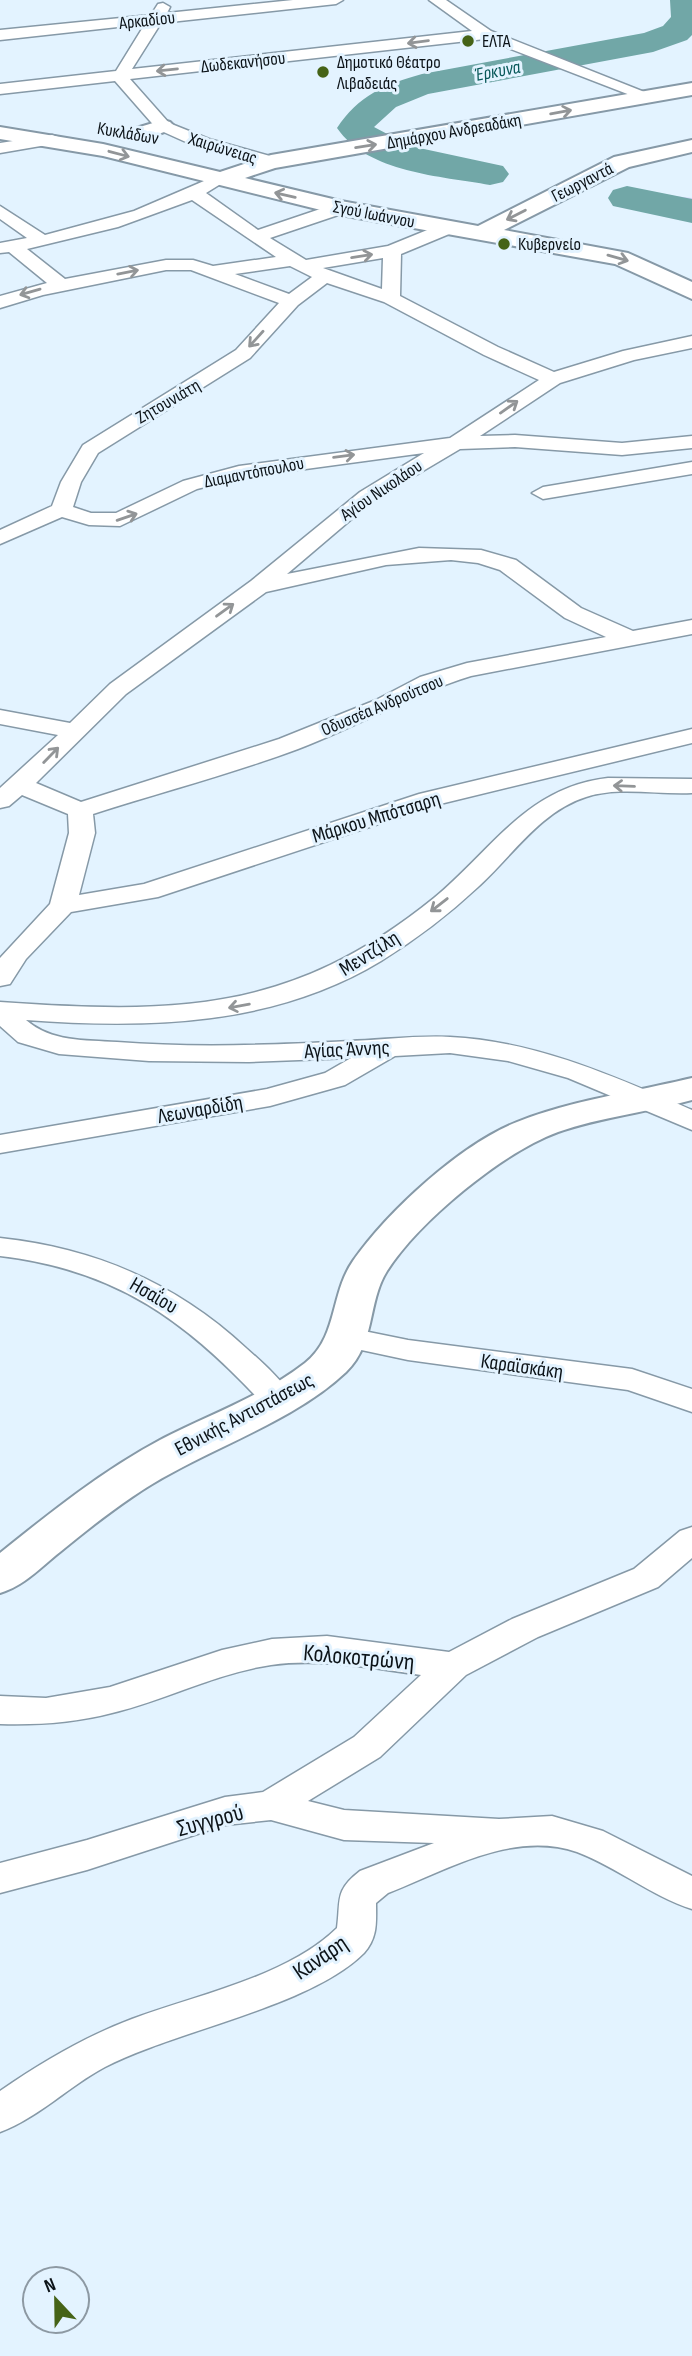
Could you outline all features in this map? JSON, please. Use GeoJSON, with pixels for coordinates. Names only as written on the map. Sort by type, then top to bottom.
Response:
{"type":"FeatureCollection","features":[{"type":"Feature","properties":{"kind":"main road","name":"Δημάρχου Ανδρεαδάκη"},"geometry":{"type":"LineString","coordinates":[[218,180],[261,164],[692,89]]}},
{"type":"Feature","properties":{"kind":"main road"},"geometry":{"type":"LineString","coordinates":[[649,97],[681,111]]}},
{"type":"Feature","properties":{"kind":"main road","name":"Κυκλάδων"},"geometry":{"type":"LineString","coordinates":[[0,116],[70,123]]}},
{"type":"Feature","properties":{"kind":"main road"},"geometry":{"type":"LineString","coordinates":[[141,134],[163,126]]}},
{"type":"Feature","properties":{"kind":"main road","name":"Κυκλάδων"},"geometry":{"type":"LineString","coordinates":[[117,130],[261,164]]}},
{"type":"Feature","properties":{"kind":"main road","name":"Σγού Ιωάννου"},"geometry":{"type":"LineString","coordinates":[[0,133],[103,150],[341,208],[620,258],[645,267],[692,292]]}},
{"type":"Feature","properties":{"kind":"main road","name":"Γεωργαντά"},"geometry":{"type":"LineString","coordinates":[[479,234],[622,162],[692,146]]}},
{"type":"Feature","properties":{"kind":"main road","name":"Εθνικής Αντιστάσεως"},"geometry":{"type":"LineString","coordinates":[[0,1577],[79,1512],[158,1460],[278,1399],[319,1374],[341,1355],[349,1338],[354,1308],[368,1270],[421,1210],[487,1154],[526,1131],[576,1115],[650,1101],[692,1089]]}},
{"type":"Feature","properties":{"kind":"street"},"geometry":{"type":"LineString","coordinates":[[121,75],[166,0]]}},
{"type":"Feature","properties":{"kind":"street","name":"Αρκαδίου"},"geometry":{"type":"LineString","coordinates":[[0,35],[336,0]]}},
{"type":"Feature","properties":{"kind":"street"},"geometry":{"type":"LineString","coordinates":[[436,0],[485,34],[649,97]]}},
{"type":"Feature","properties":{"kind":"street","name":"Δωδεκανήσου"},"geometry":{"type":"LineString","coordinates":[[0,89],[485,34]]}},
{"type":"Feature","properties":{"kind":"street","name":"Χαιρώνειας"},"geometry":{"type":"LineString","coordinates":[[121,75],[139,101],[163,126],[261,164]]}},
{"type":"Feature","properties":{"kind":"street"},"geometry":{"type":"LineString","coordinates":[[0,148],[52,140]]}},
{"type":"Feature","properties":{"kind":"street"},"geometry":{"type":"LineString","coordinates":[[6,247],[109,223],[194,193],[218,180]]}},
{"type":"Feature","properties":{"kind":"street"},"geometry":{"type":"LineString","coordinates":[[194,193],[298,263],[325,276],[391,298],[491,351],[553,379]]}},
{"type":"Feature","properties":{"kind":"street"},"geometry":{"type":"LineString","coordinates":[[256,237],[341,208]]}},
{"type":"Feature","properties":{"kind":"street"},"geometry":{"type":"LineString","coordinates":[[0,211],[41,240]]}},
{"type":"Feature","properties":{"kind":"street"},"geometry":{"type":"LineString","coordinates":[[212,272],[392,251],[448,229]]}},
{"type":"Feature","properties":{"kind":"street"},"geometry":{"type":"LineString","coordinates":[[6,247],[61,285]]}},
{"type":"Feature","properties":{"kind":"street"},"geometry":{"type":"LineString","coordinates":[[391,298],[392,251]]}},
{"type":"Feature","properties":{"kind":"street"},"geometry":{"type":"LineString","coordinates":[[0,302],[61,285],[180,263],[291,301]]}},
{"type":"Feature","properties":{"kind":"street","name":"Ζητουνιάτη"},"geometry":{"type":"LineString","coordinates":[[61,510],[71,482],[90,449],[117,430],[152,413],[243,354],[291,301],[325,276]]}},
{"type":"Feature","properties":{"kind":"street","name":"Αγίου Νικολάου"},"geometry":{"type":"LineString","coordinates":[[10,793],[118,689],[259,586],[367,496],[456,443],[553,379],[653,349],[692,342]]}},
{"type":"Feature","properties":{"kind":"street","name":"Διαμαντόπουλου"},"geometry":{"type":"LineString","coordinates":[[61,510],[89,519],[120,520],[190,485],[239,472],[456,443],[514,441],[622,449],[692,442]]}},
{"type":"Feature","properties":{"kind":"street"},"geometry":{"type":"LineString","coordinates":[[543,493],[692,468]]}},
{"type":"Feature","properties":{"kind":"street"},"geometry":{"type":"LineString","coordinates":[[0,538],[61,510]]}},
{"type":"Feature","properties":{"kind":"street"},"geometry":{"type":"LineString","coordinates":[[259,586],[414,556],[455,553],[488,557],[511,566],[572,612],[627,637]]}},
{"type":"Feature","properties":{"kind":"street","name":"Οδυσσέα Ανδρούτσου"},"geometry":{"type":"LineString","coordinates":[[80,810],[276,748],[384,705],[428,682],[467,670],[627,637],[692,627]]}},
{"type":"Feature","properties":{"kind":"street"},"geometry":{"type":"LineString","coordinates":[[0,717],[75,731]]}},
{"type":"Feature","properties":{"kind":"street","name":"Μάρκου Μπότσαρη"},"geometry":{"type":"LineString","coordinates":[[63,906],[149,891],[428,799],[692,736]]}},
{"type":"Feature","properties":{"kind":"street","name":"Μεντζίλη"},"geometry":{"type":"LineString","coordinates":[[0,1011],[125,1017],[190,1015],[256,1003],[318,984],[370,956],[439,906],[480,872],[519,830],[545,807],[562,797],[581,790],[607,786],[692,786]]}},
{"type":"Feature","properties":{"kind":"street"},"geometry":{"type":"LineString","coordinates":[[0,978],[16,954],[63,906],[82,833],[80,810],[10,793]]}},
{"type":"Feature","properties":{"kind":"street","name":"Αγίας Άννης"},"geometry":{"type":"LineString","coordinates":[[0,1011],[28,1036],[59,1046],[149,1053],[224,1054],[450,1045],[510,1053],[578,1072],[692,1121]]}},
{"type":"Feature","properties":{"kind":"street","name":"Λεωναρδίδη"},"geometry":{"type":"LineString","coordinates":[[0,1144],[270,1097],[335,1079],[391,1046]]}},
{"type":"Feature","properties":{"kind":"street","name":"Ησαΐου"},"geometry":{"type":"LineString","coordinates":[[0,1247],[36,1248],[77,1258],[139,1284],[175,1305],[211,1333],[278,1399]]}},
{"type":"Feature","properties":{"kind":"street","name":"Καραϊσκάκη"},"geometry":{"type":"LineString","coordinates":[[349,1338],[408,1350],[632,1380],[692,1401]]}},
{"type":"Feature","properties":{"kind":"street"},"geometry":{"type":"LineString","coordinates":[[271,1806],[367,1747],[453,1666],[525,1628],[646,1578],[692,1539]]}},
{"type":"Feature","properties":{"kind":"street","name":"Κολοκοτρώνη"},"geometry":{"type":"LineString","coordinates":[[0,1710],[46,1712],[112,1699],[222,1663],[272,1652],[327,1649],[453,1666]]}},
{"type":"Feature","properties":{"kind":"street","name":"Συγγρού"},"geometry":{"type":"LineString","coordinates":[[0,1878],[100,1852],[225,1811],[271,1806],[344,1825],[404,1830],[507,1831]]}},
{"type":"Feature","properties":{"kind":"street","name":"Κανάρη"},"geometry":{"type":"LineString","coordinates":[[0,2115],[54,2076],[115,2043],[198,2010],[276,1986],[331,1955],[354,1936],[357,1921],[354,1904],[360,1891],[374,1882],[507,1831],[552,1831],[589,1840],[692,1894]]}},
{"type":"Feature","properties":{"kind":"shaded area"},"geometry":{"type":"Polygon","coordinates":[[[622,190],[692,198],[692,210],[616,194],[622,190]]]}},
{"type":"Feature","properties":{"kind":"waterway","name":"Έρκυνα"},"geometry":{"type":"LineString","coordinates":[[490,174],[397,154],[365,138],[355,128],[375,105],[393,95],[422,85],[653,42],[675,33],[688,19],[686,0]]}},
{"type":"Feature","properties":{"kind":"waterway","name":"Έρκυνα"},"geometry":{"type":"LineString","coordinates":[[627,198],[692,211]]}},
{"type":"Feature","properties":{"kind":"place","name":"ΕΛΤΑ"},"geometry":{"type":"Point","coordinates":[468,41]}},
{"type":"Feature","properties":{"kind":"place","name":"Δημοτικό Θέατρο Λιβαδειάς"},"geometry":{"type":"Point","coordinates":[323,72]}},
{"type":"Feature","properties":{"kind":"place","name":"Κυβερνείο"},"geometry":{"type":"Point","coordinates":[504,244]}}]}
